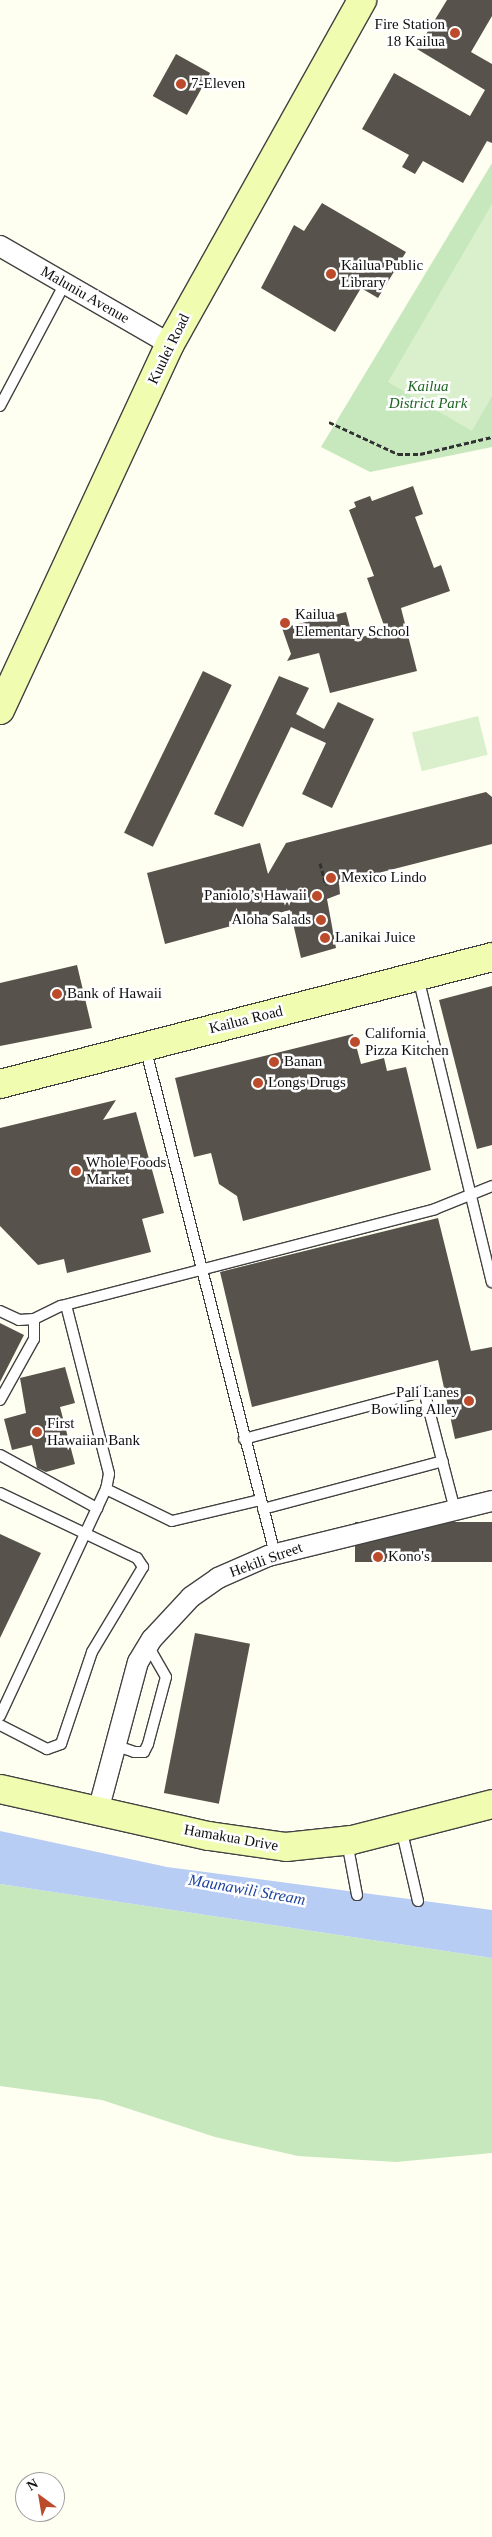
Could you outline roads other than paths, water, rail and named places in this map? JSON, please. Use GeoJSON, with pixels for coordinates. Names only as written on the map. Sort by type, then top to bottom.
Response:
{"type":"FeatureCollection","features":[{"type":"Feature","properties":{"kind":"main road","name":"Kuulei Road"},"geometry":{"type":"LineString","coordinates":[[0,710],[170,344],[362,0]]}},
{"type":"Feature","properties":{"kind":"main road","name":"Kailua Road"},"geometry":{"type":"LineString","coordinates":[[0,1084],[145,1045],[492,957]]}},
{"type":"Feature","properties":{"kind":"main road","name":"Hamakua Drive"},"geometry":{"type":"LineString","coordinates":[[0,1789],[258,1845],[347,1841],[492,1804]]}},
{"type":"Feature","properties":{"kind":"street","name":"Maluniu Avenue"},"geometry":{"type":"LineString","coordinates":[[0,246],[170,344]]}},
{"type":"Feature","properties":{"kind":"street","name":"Hekili Street"},"geometry":{"type":"LineString","coordinates":[[98,1811],[130,1681],[148,1646],[191,1597],[242,1565],[275,1554],[492,1501]]}},
{"type":"Feature","properties":{"kind":"lane"},"geometry":{"type":"LineString","coordinates":[[0,406],[65,283]]}},
{"type":"Feature","properties":{"kind":"lane"},"geometry":{"type":"LineString","coordinates":[[418,976],[492,1282]]}},
{"type":"Feature","properties":{"kind":"lane"},"geometry":{"type":"LineString","coordinates":[[145,1045],[244,1439],[275,1554]]}},
{"type":"Feature","properties":{"kind":"lane"},"geometry":{"type":"LineString","coordinates":[[0,1311],[19,1320],[34,1319],[66,1305],[470,1196],[492,1186]]}},
{"type":"Feature","properties":{"kind":"lane"},"geometry":{"type":"LineString","coordinates":[[0,1716],[106,1489],[109,1474],[66,1305]]}},
{"type":"Feature","properties":{"kind":"lane"},"geometry":{"type":"LineString","coordinates":[[0,1400],[34,1339],[34,1319]]}},
{"type":"Feature","properties":{"kind":"lane"},"geometry":{"type":"LineString","coordinates":[[244,1439],[424,1391],[455,1510]]}},
{"type":"Feature","properties":{"kind":"lane"},"geometry":{"type":"LineString","coordinates":[[0,1455],[97,1508]]}},
{"type":"Feature","properties":{"kind":"lane"},"geometry":{"type":"LineString","coordinates":[[106,1489],[172,1521],[262,1505],[443,1461]]}},
{"type":"Feature","properties":{"kind":"lane"},"geometry":{"type":"LineString","coordinates":[[0,1493],[141,1560],[142,1570],[92,1652],[61,1744],[47,1749],[0,1724]]}},
{"type":"Feature","properties":{"kind":"lane"},"geometry":{"type":"LineString","coordinates":[[114,1745],[134,1752],[144,1752],[148,1744],[166,1677],[148,1646]]}},
{"type":"Feature","properties":{"kind":"lane"},"geometry":{"type":"LineString","coordinates":[[401,1827],[418,1901]]}},
{"type":"Feature","properties":{"kind":"lane"},"geometry":{"type":"LineString","coordinates":[[347,1841],[358,1895]]}},
{"type":"Feature","properties":{"kind":"water","name":"Maunawili Stream"},"geometry":{"type":"Polygon","coordinates":[[[0,1831],[167,1867],[492,1910],[492,1958],[0,1884],[0,1831]]]}},
{"type":"Feature","properties":{"kind":"place","name":"Fire Station 18 Kailua"},"geometry":{"type":"Point","coordinates":[455,33]}},
{"type":"Feature","properties":{"kind":"place","name":"7-Eleven"},"geometry":{"type":"Point","coordinates":[181,84]}},
{"type":"Feature","properties":{"kind":"place","name":"Kailua Public Library"},"geometry":{"type":"Point","coordinates":[331,274]}},
{"type":"Feature","properties":{"kind":"place","name":"Kailua Elementary School"},"geometry":{"type":"Point","coordinates":[285,623]}},
{"type":"Feature","properties":{"kind":"place","name":"Mexico Lindo"},"geometry":{"type":"Point","coordinates":[331,878]}},
{"type":"Feature","properties":{"kind":"place","name":"Paniolo’s Hawaii"},"geometry":{"type":"Point","coordinates":[317,896]}},
{"type":"Feature","properties":{"kind":"place","name":"Aloha Salads"},"geometry":{"type":"Point","coordinates":[321,920]}},
{"type":"Feature","properties":{"kind":"place","name":"Lanikai Juice"},"geometry":{"type":"Point","coordinates":[325,938]}},
{"type":"Feature","properties":{"kind":"place","name":"Bank of Hawaii"},"geometry":{"type":"Point","coordinates":[57,994]}},
{"type":"Feature","properties":{"kind":"place","name":"California Pizza Kitchen"},"geometry":{"type":"Point","coordinates":[355,1042]}},
{"type":"Feature","properties":{"kind":"place","name":"Banan"},"geometry":{"type":"Point","coordinates":[274,1062]}},
{"type":"Feature","properties":{"kind":"place","name":"Longs Drugs"},"geometry":{"type":"Point","coordinates":[258,1083]}},
{"type":"Feature","properties":{"kind":"place","name":"Whole Foods Market"},"geometry":{"type":"Point","coordinates":[76,1171]}},
{"type":"Feature","properties":{"kind":"place","name":"Pali Lanes Bowling Alley"},"geometry":{"type":"Point","coordinates":[469,1401]}},
{"type":"Feature","properties":{"kind":"place","name":"First Hawaiian Bank"},"geometry":{"type":"Point","coordinates":[37,1432]}},
{"type":"Feature","properties":{"kind":"place","name":"Kono's"},"geometry":{"type":"Point","coordinates":[378,1557]}},
{"type":"Feature","properties":{"kind":"park label","name":"Kailua District Park"},"geometry":{"type":"Point","coordinates":[428,394]}}]}
